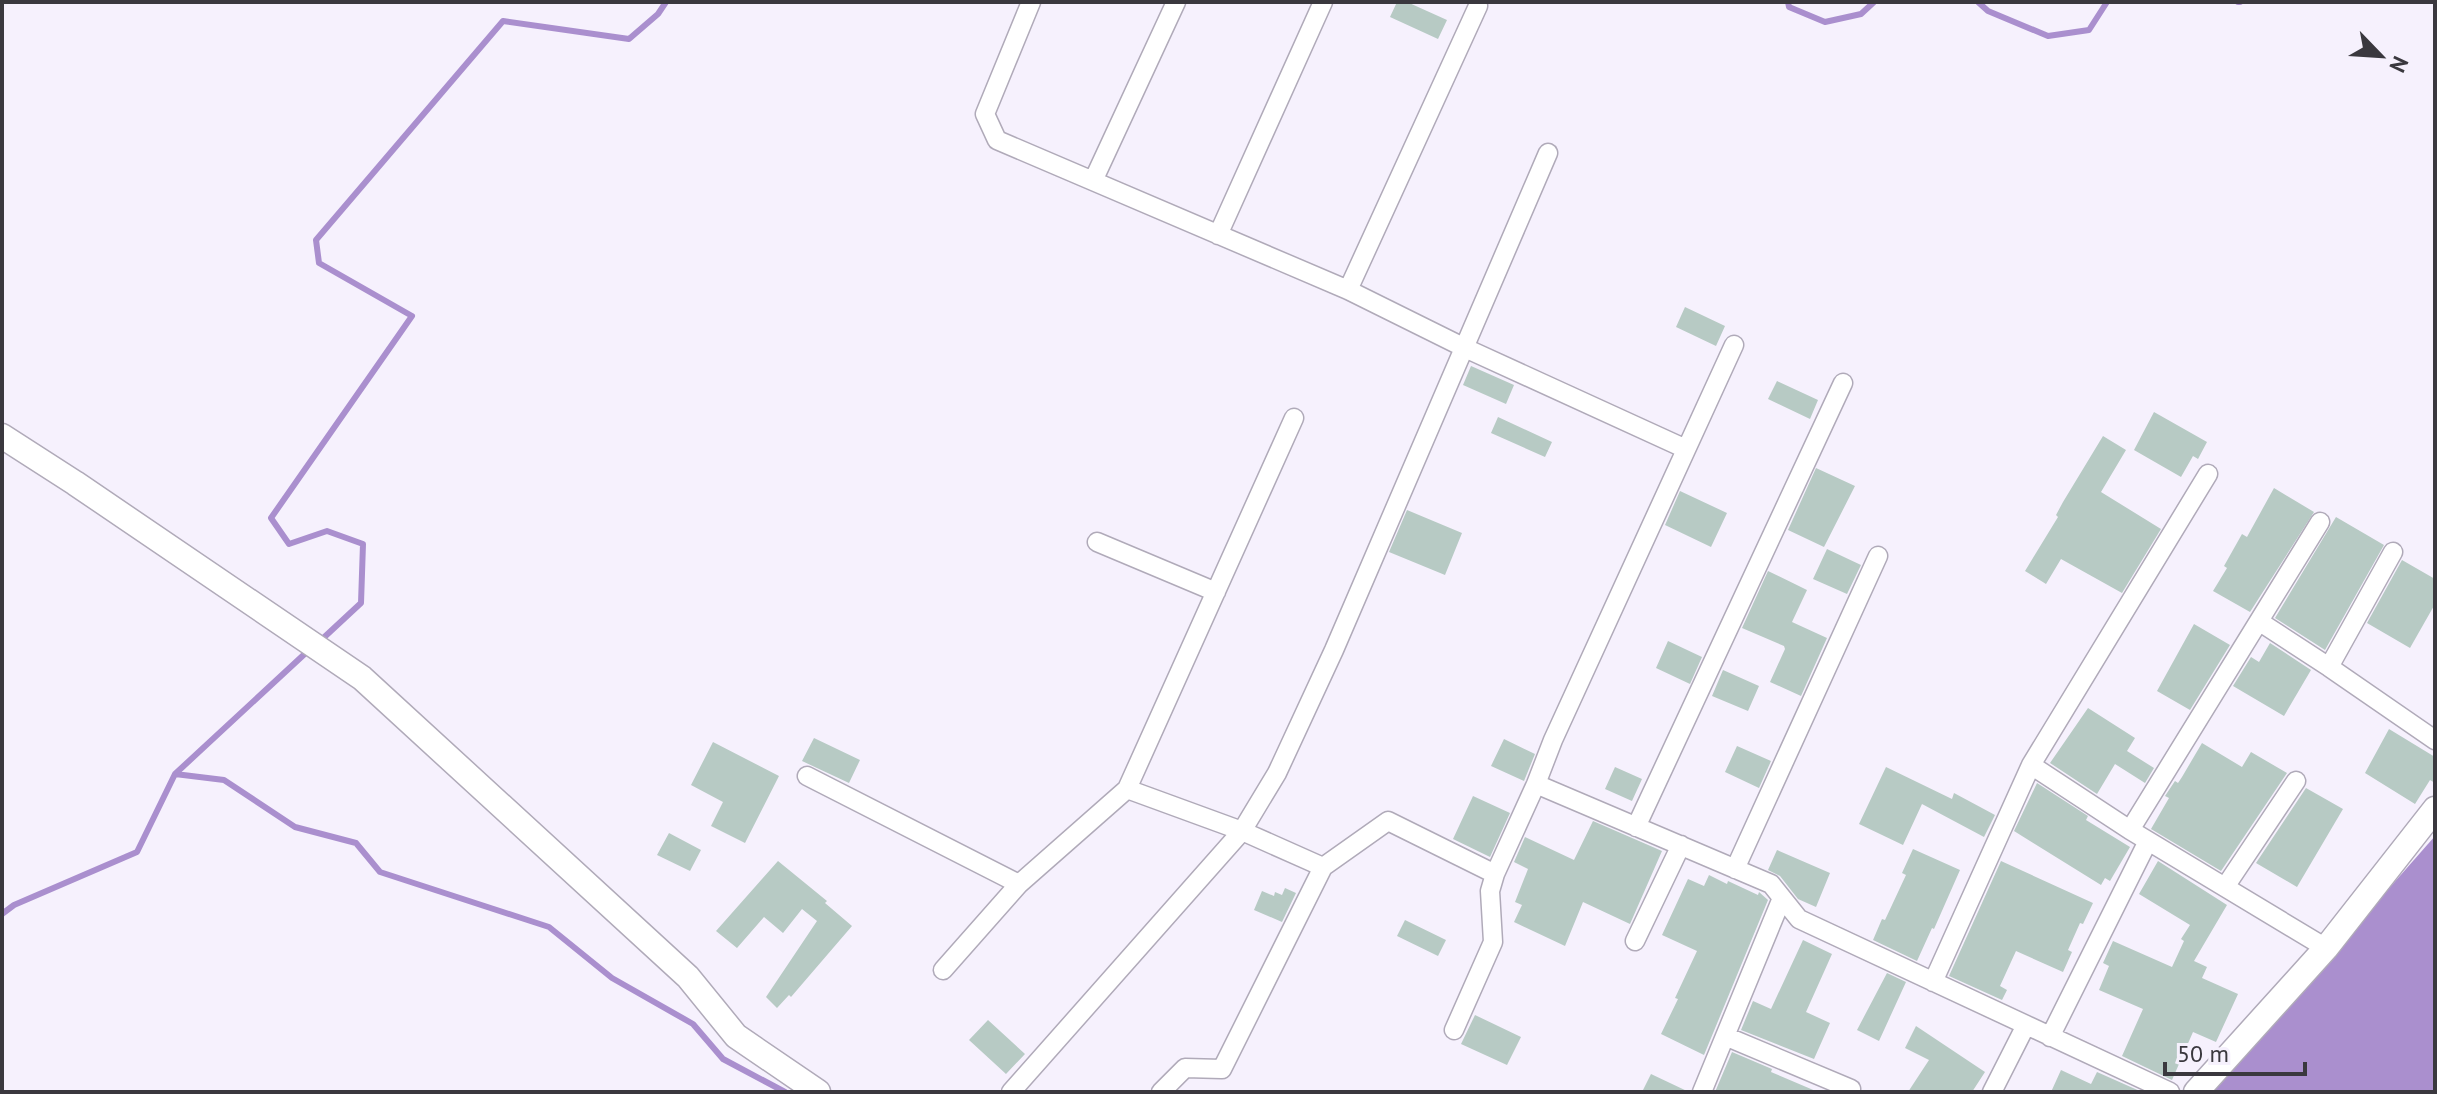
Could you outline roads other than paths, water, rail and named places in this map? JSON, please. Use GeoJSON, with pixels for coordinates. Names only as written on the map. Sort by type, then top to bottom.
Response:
{"type":"FeatureCollection","features":[{"type":"Feature","properties":{"kind":"main road"},"geometry":{"type":"LineString","coordinates":[[2,436],[362,678],[688,977],[736,1036],[818,1092]]}},
{"type":"Feature","properties":{"kind":"main road"},"geometry":{"type":"LineString","coordinates":[[2196,1092],[2326,948],[2435,809]]}},
{"type":"Feature","properties":{"kind":"street"},"geometry":{"type":"LineString","coordinates":[[1031,2],[985,114],[997,140],[1348,290],[1465,348],[1686,449]]}},
{"type":"Feature","properties":{"kind":"street"},"geometry":{"type":"LineString","coordinates":[[1093,181],[1176,2]]}},
{"type":"Feature","properties":{"kind":"street"},"geometry":{"type":"LineString","coordinates":[[1218,235],[1323,2]]}},
{"type":"Feature","properties":{"kind":"street"},"geometry":{"type":"LineString","coordinates":[[1348,290],[1478,6]]}},
{"type":"Feature","properties":{"kind":"street"},"geometry":{"type":"LineString","coordinates":[[1011,1092],[1242,831],[1277,773],[1548,153]]}},
{"type":"Feature","properties":{"kind":"street"},"geometry":{"type":"LineString","coordinates":[[1454,1030],[1493,942],[1490,891],[1495,874],[1734,345]]}},
{"type":"Feature","properties":{"kind":"street"},"geometry":{"type":"LineString","coordinates":[[1636,827],[1843,383]]}},
{"type":"Feature","properties":{"kind":"street"},"geometry":{"type":"LineString","coordinates":[[943,970],[1019,884],[1127,789],[1294,418]]}},
{"type":"Feature","properties":{"kind":"street"},"geometry":{"type":"LineString","coordinates":[[1933,982],[2031,765],[2208,474]]}},
{"type":"Feature","properties":{"kind":"street"},"geometry":{"type":"LineString","coordinates":[[2130,830],[2320,522]]}},
{"type":"Feature","properties":{"kind":"street"},"geometry":{"type":"LineString","coordinates":[[1097,542],[1216,592]]}},
{"type":"Feature","properties":{"kind":"street"},"geometry":{"type":"LineString","coordinates":[[2329,667],[2393,552]]}},
{"type":"Feature","properties":{"kind":"street"},"geometry":{"type":"LineString","coordinates":[[1735,869],[1878,556]]}},
{"type":"Feature","properties":{"kind":"street"},"geometry":{"type":"LineString","coordinates":[[2260,622],[2435,740]]}},
{"type":"Feature","properties":{"kind":"street"},"geometry":{"type":"LineString","coordinates":[[2031,765],[2130,830],[2326,948]]}},
{"type":"Feature","properties":{"kind":"street"},"geometry":{"type":"LineString","coordinates":[[807,776],[1019,884]]}},
{"type":"Feature","properties":{"kind":"street"},"geometry":{"type":"LineString","coordinates":[[2225,887],[2296,781]]}},
{"type":"Feature","properties":{"kind":"street"},"geometry":{"type":"LineString","coordinates":[[1536,784],[1771,884],[1799,919],[2170,1092]]}},
{"type":"Feature","properties":{"kind":"street"},"geometry":{"type":"LineString","coordinates":[[1127,789],[1242,831],[1323,867]]}},
{"type":"Feature","properties":{"kind":"street"},"geometry":{"type":"LineString","coordinates":[[1161,1092],[1185,1068],[1222,1069],[1323,867],[1388,821],[1495,874]]}},
{"type":"Feature","properties":{"kind":"street"},"geometry":{"type":"LineString","coordinates":[[2050,1037],[2148,841]]}},
{"type":"Feature","properties":{"kind":"street"},"geometry":{"type":"LineString","coordinates":[[1635,941],[1681,845]]}},
{"type":"Feature","properties":{"kind":"street"},"geometry":{"type":"LineString","coordinates":[[1702,1092],[1782,898]]}},
{"type":"Feature","properties":{"kind":"street"},"geometry":{"type":"LineString","coordinates":[[1992,1092],[2026,1025]]}},
{"type":"Feature","properties":{"kind":"street"},"geometry":{"type":"LineString","coordinates":[[1725,1036],[1816,1084],[1851,1089]]}},
{"type":"Feature","properties":{"kind":"waterway"},"geometry":{"type":"LineString","coordinates":[[319,642],[361,603],[363,544],[327,531],[289,544],[271,518],[412,316],[319,263],[316,240],[503,21],[629,39],[658,14],[666,2]]}},
{"type":"Feature","properties":{"kind":"waterway"},"geometry":{"type":"LineString","coordinates":[[1788,2],[1789,7],[1825,22],[1861,14],[1874,2]]}},
{"type":"Feature","properties":{"kind":"waterway"},"geometry":{"type":"LineString","coordinates":[[1978,2],[1988,11],[2048,36],[2089,30],[2107,2]]}},
{"type":"Feature","properties":{"kind":"waterway"},"geometry":{"type":"LineString","coordinates":[[2,914],[14,905],[137,852],[175,774],[310,649]]}},
{"type":"Feature","properties":{"kind":"waterway"},"geometry":{"type":"LineString","coordinates":[[175,774],[224,780],[295,827],[356,843],[380,872],[549,927],[612,978],[693,1024],[723,1059],[785,1092]]}}]}
